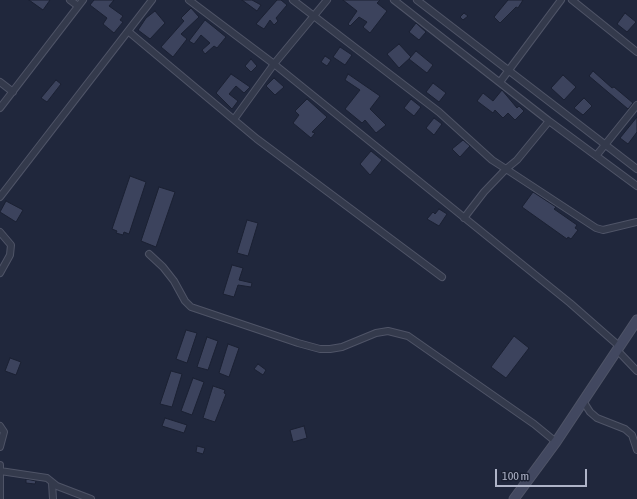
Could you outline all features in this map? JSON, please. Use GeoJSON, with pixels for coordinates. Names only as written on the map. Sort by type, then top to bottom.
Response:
{"type":"FeatureCollection","features":[{"type":"Feature","properties":{"kind":"street"},"geometry":{"type":"LineString","coordinates":[[70,0],[78,6]]}},
{"type":"Feature","properties":{"kind":"street"},"geometry":{"type":"LineString","coordinates":[[0,108],[83,0]]}},
{"type":"Feature","properties":{"kind":"street"},"geometry":{"type":"LineString","coordinates":[[0,197],[69,106],[129,32],[152,0]]}},
{"type":"Feature","properties":{"kind":"street"},"geometry":{"type":"LineString","coordinates":[[189,0],[274,64],[570,303],[618,348],[637,371]]}},
{"type":"Feature","properties":{"kind":"street"},"geometry":{"type":"LineString","coordinates":[[293,0],[439,112],[492,160],[596,228],[603,230],[637,222]]}},
{"type":"Feature","properties":{"kind":"street"},"geometry":{"type":"LineString","coordinates":[[235,118],[274,64],[327,0]]}},
{"type":"Feature","properties":{"kind":"street"},"geometry":{"type":"LineString","coordinates":[[394,0],[549,121],[637,186]]}},
{"type":"Feature","properties":{"kind":"street"},"geometry":{"type":"LineString","coordinates":[[417,0],[637,169]]}},
{"type":"Feature","properties":{"kind":"street"},"geometry":{"type":"LineString","coordinates":[[500,82],[510,71],[561,0]]}},
{"type":"Feature","properties":{"kind":"street"},"geometry":{"type":"LineString","coordinates":[[572,0],[637,52]]}},
{"type":"Feature","properties":{"kind":"street"},"geometry":{"type":"LineString","coordinates":[[129,32],[211,102],[235,118],[257,139],[442,278]]}},
{"type":"Feature","properties":{"kind":"street"},"geometry":{"type":"LineString","coordinates":[[0,82],[13,92]]}},
{"type":"Feature","properties":{"kind":"street"},"geometry":{"type":"LineString","coordinates":[[596,156],[637,105]]}},
{"type":"Feature","properties":{"kind":"street"},"geometry":{"type":"LineString","coordinates":[[464,218],[484,192],[517,160],[549,121]]}},
{"type":"Feature","properties":{"kind":"street"},"geometry":{"type":"LineString","coordinates":[[0,232],[11,245],[10,255],[0,273]]}},
{"type":"Feature","properties":{"kind":"street"},"geometry":{"type":"LineString","coordinates":[[149,254],[167,272],[185,301],[191,307],[298,343],[320,349],[330,349],[342,347],[376,333],[388,331],[408,336],[534,424],[556,442]]}},
{"type":"Feature","properties":{"kind":"street"},"geometry":{"type":"LineString","coordinates":[[514,499],[556,442],[637,320]]}},
{"type":"Feature","properties":{"kind":"street"},"geometry":{"type":"LineString","coordinates":[[583,401],[596,418],[625,429],[632,435],[637,450]]}},
{"type":"Feature","properties":{"kind":"street"},"geometry":{"type":"LineString","coordinates":[[0,426],[4,432],[0,447]]}},
{"type":"Feature","properties":{"kind":"street"},"geometry":{"type":"LineString","coordinates":[[0,465],[0,499]]}},
{"type":"Feature","properties":{"kind":"street"},"geometry":{"type":"LineString","coordinates":[[0,471],[47,478],[52,482],[91,499]]}},
{"type":"Feature","properties":{"kind":"street"},"geometry":{"type":"LineString","coordinates":[[52,482],[52,499]]}},
{"type":"Feature","properties":{"kind":"building"},"geometry":{"type":"Polygon","coordinates":[[[29,0],[50,0],[43,10],[29,0]]]}},
{"type":"Feature","properties":{"kind":"building"},"geometry":{"type":"Polygon","coordinates":[[[94,0],[114,0],[109,6],[123,16],[120,20],[123,22],[114,33],[103,24],[107,18],[90,5],[94,0]]]}},
{"type":"Feature","properties":{"kind":"building"},"geometry":{"type":"Polygon","coordinates":[[[242,0],[252,0],[261,5],[257,11],[242,0]]]}},
{"type":"Feature","properties":{"kind":"building"},"geometry":{"type":"Polygon","coordinates":[[[277,0],[281,0],[287,5],[276,18],[278,21],[274,25],[270,20],[264,29],[256,24],[277,0]]]}},
{"type":"Feature","properties":{"kind":"building"},"geometry":{"type":"Polygon","coordinates":[[[343,0],[380,0],[377,3],[387,11],[370,33],[363,27],[367,22],[359,17],[350,26],[348,24],[357,11],[343,0]]]}},
{"type":"Feature","properties":{"kind":"building"},"geometry":{"type":"Polygon","coordinates":[[[508,0],[523,0],[518,8],[516,7],[500,23],[494,17],[508,0]]]}},
{"type":"Feature","properties":{"kind":"building"},"geometry":{"type":"Polygon","coordinates":[[[191,8],[199,17],[181,34],[187,39],[173,57],[161,47],[184,21],[181,18],[191,8]]]}},
{"type":"Feature","properties":{"kind":"building"},"geometry":{"type":"Polygon","coordinates":[[[155,11],[165,23],[150,39],[138,30],[146,18],[155,11]]]}},
{"type":"Feature","properties":{"kind":"building"},"geometry":{"type":"Polygon","coordinates":[[[464,13],[468,16],[463,20],[460,17],[464,13]]]}},
{"type":"Feature","properties":{"kind":"building"},"geometry":{"type":"Polygon","coordinates":[[[625,13],[636,22],[627,32],[617,24],[625,13]]]}},
{"type":"Feature","properties":{"kind":"building"},"geometry":{"type":"Polygon","coordinates":[[[205,20],[226,37],[217,48],[214,46],[205,54],[202,50],[210,43],[201,35],[194,44],[189,41],[205,20]]]}},
{"type":"Feature","properties":{"kind":"building"},"geometry":{"type":"Polygon","coordinates":[[[416,23],[426,32],[419,40],[409,32],[416,23]]]}},
{"type":"Feature","properties":{"kind":"building"},"geometry":{"type":"Polygon","coordinates":[[[399,44],[411,57],[399,68],[387,54],[399,44]]]}},
{"type":"Feature","properties":{"kind":"building"},"geometry":{"type":"Polygon","coordinates":[[[340,47],[352,55],[345,65],[333,57],[340,47]]]}},
{"type":"Feature","properties":{"kind":"building"},"geometry":{"type":"Polygon","coordinates":[[[416,51],[433,65],[427,73],[409,59],[416,51]]]}},
{"type":"Feature","properties":{"kind":"building"},"geometry":{"type":"Polygon","coordinates":[[[325,56],[331,60],[327,66],[321,62],[325,56]]]}},
{"type":"Feature","properties":{"kind":"building"},"geometry":{"type":"Polygon","coordinates":[[[251,59],[257,66],[251,72],[245,66],[251,59]]]}},
{"type":"Feature","properties":{"kind":"building"},"geometry":{"type":"Polygon","coordinates":[[[593,71],[612,88],[614,87],[633,103],[628,109],[589,76],[593,71]]]}},
{"type":"Feature","properties":{"kind":"building"},"geometry":{"type":"Polygon","coordinates":[[[231,74],[250,87],[244,93],[236,86],[229,94],[238,101],[232,109],[216,93],[231,74]]]}},
{"type":"Feature","properties":{"kind":"building"},"geometry":{"type":"Polygon","coordinates":[[[348,74],[380,96],[370,109],[386,125],[376,133],[365,120],[362,123],[345,109],[360,90],[345,80],[348,74]]]}},
{"type":"Feature","properties":{"kind":"building"},"geometry":{"type":"Polygon","coordinates":[[[563,75],[576,87],[564,100],[551,88],[563,75]]]}},
{"type":"Feature","properties":{"kind":"building"},"geometry":{"type":"Polygon","coordinates":[[[274,78],[284,87],[275,95],[266,86],[274,78]]]}},
{"type":"Feature","properties":{"kind":"building"},"geometry":{"type":"Polygon","coordinates":[[[56,80],[61,84],[47,102],[41,98],[56,80]]]}},
{"type":"Feature","properties":{"kind":"building"},"geometry":{"type":"Polygon","coordinates":[[[433,83],[446,93],[439,102],[426,92],[433,83]]]}},
{"type":"Feature","properties":{"kind":"building"},"geometry":{"type":"Polygon","coordinates":[[[502,90],[517,108],[519,106],[524,111],[515,120],[508,113],[503,118],[495,110],[493,113],[477,101],[483,93],[493,101],[502,90]]]}},
{"type":"Feature","properties":{"kind":"building"},"geometry":{"type":"Polygon","coordinates":[[[584,98],[592,106],[583,115],[574,108],[584,98]]]}},
{"type":"Feature","properties":{"kind":"building"},"geometry":{"type":"Polygon","coordinates":[[[307,99],[327,117],[312,132],[315,133],[311,138],[293,123],[299,115],[295,111],[307,99]]]}},
{"type":"Feature","properties":{"kind":"building"},"geometry":{"type":"Polygon","coordinates":[[[411,99],[421,107],[414,116],[404,108],[411,99]]]}},
{"type":"Feature","properties":{"kind":"building"},"geometry":{"type":"Polygon","coordinates":[[[637,117],[637,132],[628,144],[620,138],[637,117]]]}},
{"type":"Feature","properties":{"kind":"building"},"geometry":{"type":"Polygon","coordinates":[[[434,118],[442,124],[434,135],[426,128],[434,118]]]}},
{"type":"Feature","properties":{"kind":"building"},"geometry":{"type":"Polygon","coordinates":[[[463,140],[470,146],[460,157],[452,149],[463,140]]]}},
{"type":"Feature","properties":{"kind":"building"},"geometry":{"type":"Polygon","coordinates":[[[371,151],[382,160],[370,175],[360,164],[371,151]]]}},
{"type":"Feature","properties":{"kind":"building"},"geometry":{"type":"Polygon","coordinates":[[[130,176],[146,182],[129,234],[124,232],[123,235],[116,233],[117,231],[112,229],[130,176]]]}},
{"type":"Feature","properties":{"kind":"building"},"geometry":{"type":"Polygon","coordinates":[[[159,187],[175,192],[156,247],[141,241],[159,187]]]}},
{"type":"Feature","properties":{"kind":"building"},"geometry":{"type":"Polygon","coordinates":[[[533,192],[556,207],[554,209],[577,225],[575,228],[578,230],[571,239],[568,237],[567,239],[522,207],[533,192]]]}},
{"type":"Feature","properties":{"kind":"building"},"geometry":{"type":"Polygon","coordinates":[[[6,201],[23,210],[16,222],[0,212],[6,201]]]}},
{"type":"Feature","properties":{"kind":"building"},"geometry":{"type":"Polygon","coordinates":[[[439,209],[447,214],[439,226],[427,219],[433,212],[435,214],[439,209]]]}},
{"type":"Feature","properties":{"kind":"building"},"geometry":{"type":"Polygon","coordinates":[[[247,220],[258,223],[248,256],[237,253],[247,220]]]}},
{"type":"Feature","properties":{"kind":"building"},"geometry":{"type":"Polygon","coordinates":[[[232,265],[243,268],[239,280],[252,283],[251,287],[238,285],[234,297],[223,294],[232,265]]]}},
{"type":"Feature","properties":{"kind":"building"},"geometry":{"type":"Polygon","coordinates":[[[186,330],[197,333],[187,363],[176,359],[186,330]]]}},
{"type":"Feature","properties":{"kind":"building"},"geometry":{"type":"Polygon","coordinates":[[[514,336],[529,348],[506,378],[491,367],[514,336]]]}},
{"type":"Feature","properties":{"kind":"building"},"geometry":{"type":"Polygon","coordinates":[[[207,337],[218,341],[208,370],[197,367],[207,337]]]}},
{"type":"Feature","properties":{"kind":"building"},"geometry":{"type":"Polygon","coordinates":[[[228,344],[239,348],[229,377],[219,373],[228,344]]]}},
{"type":"Feature","properties":{"kind":"building"},"geometry":{"type":"Polygon","coordinates":[[[10,358],[21,362],[16,375],[5,371],[10,358]]]}},
{"type":"Feature","properties":{"kind":"building"},"geometry":{"type":"Polygon","coordinates":[[[258,364],[266,370],[263,375],[254,369],[258,364]]]}},
{"type":"Feature","properties":{"kind":"building"},"geometry":{"type":"Polygon","coordinates":[[[171,371],[182,374],[172,407],[160,404],[171,371]]]}},
{"type":"Feature","properties":{"kind":"building"},"geometry":{"type":"Polygon","coordinates":[[[193,378],[204,382],[192,415],[181,411],[193,378]]]}},
{"type":"Feature","properties":{"kind":"building"},"geometry":{"type":"Polygon","coordinates":[[[213,386],[225,390],[224,393],[226,394],[215,422],[203,418],[213,386]]]}},
{"type":"Feature","properties":{"kind":"building"},"geometry":{"type":"Polygon","coordinates":[[[165,418],[187,425],[184,433],[162,426],[165,418]]]}},
{"type":"Feature","properties":{"kind":"building"},"geometry":{"type":"Polygon","coordinates":[[[304,426],[307,438],[293,442],[290,430],[304,426]]]}},
{"type":"Feature","properties":{"kind":"building"},"geometry":{"type":"Polygon","coordinates":[[[197,446],[205,448],[203,454],[196,452],[197,446]]]}},
{"type":"Feature","properties":{"kind":"building"},"geometry":{"type":"Polygon","coordinates":[[[26,479],[36,481],[35,484],[26,483],[26,479]]]}}]}
